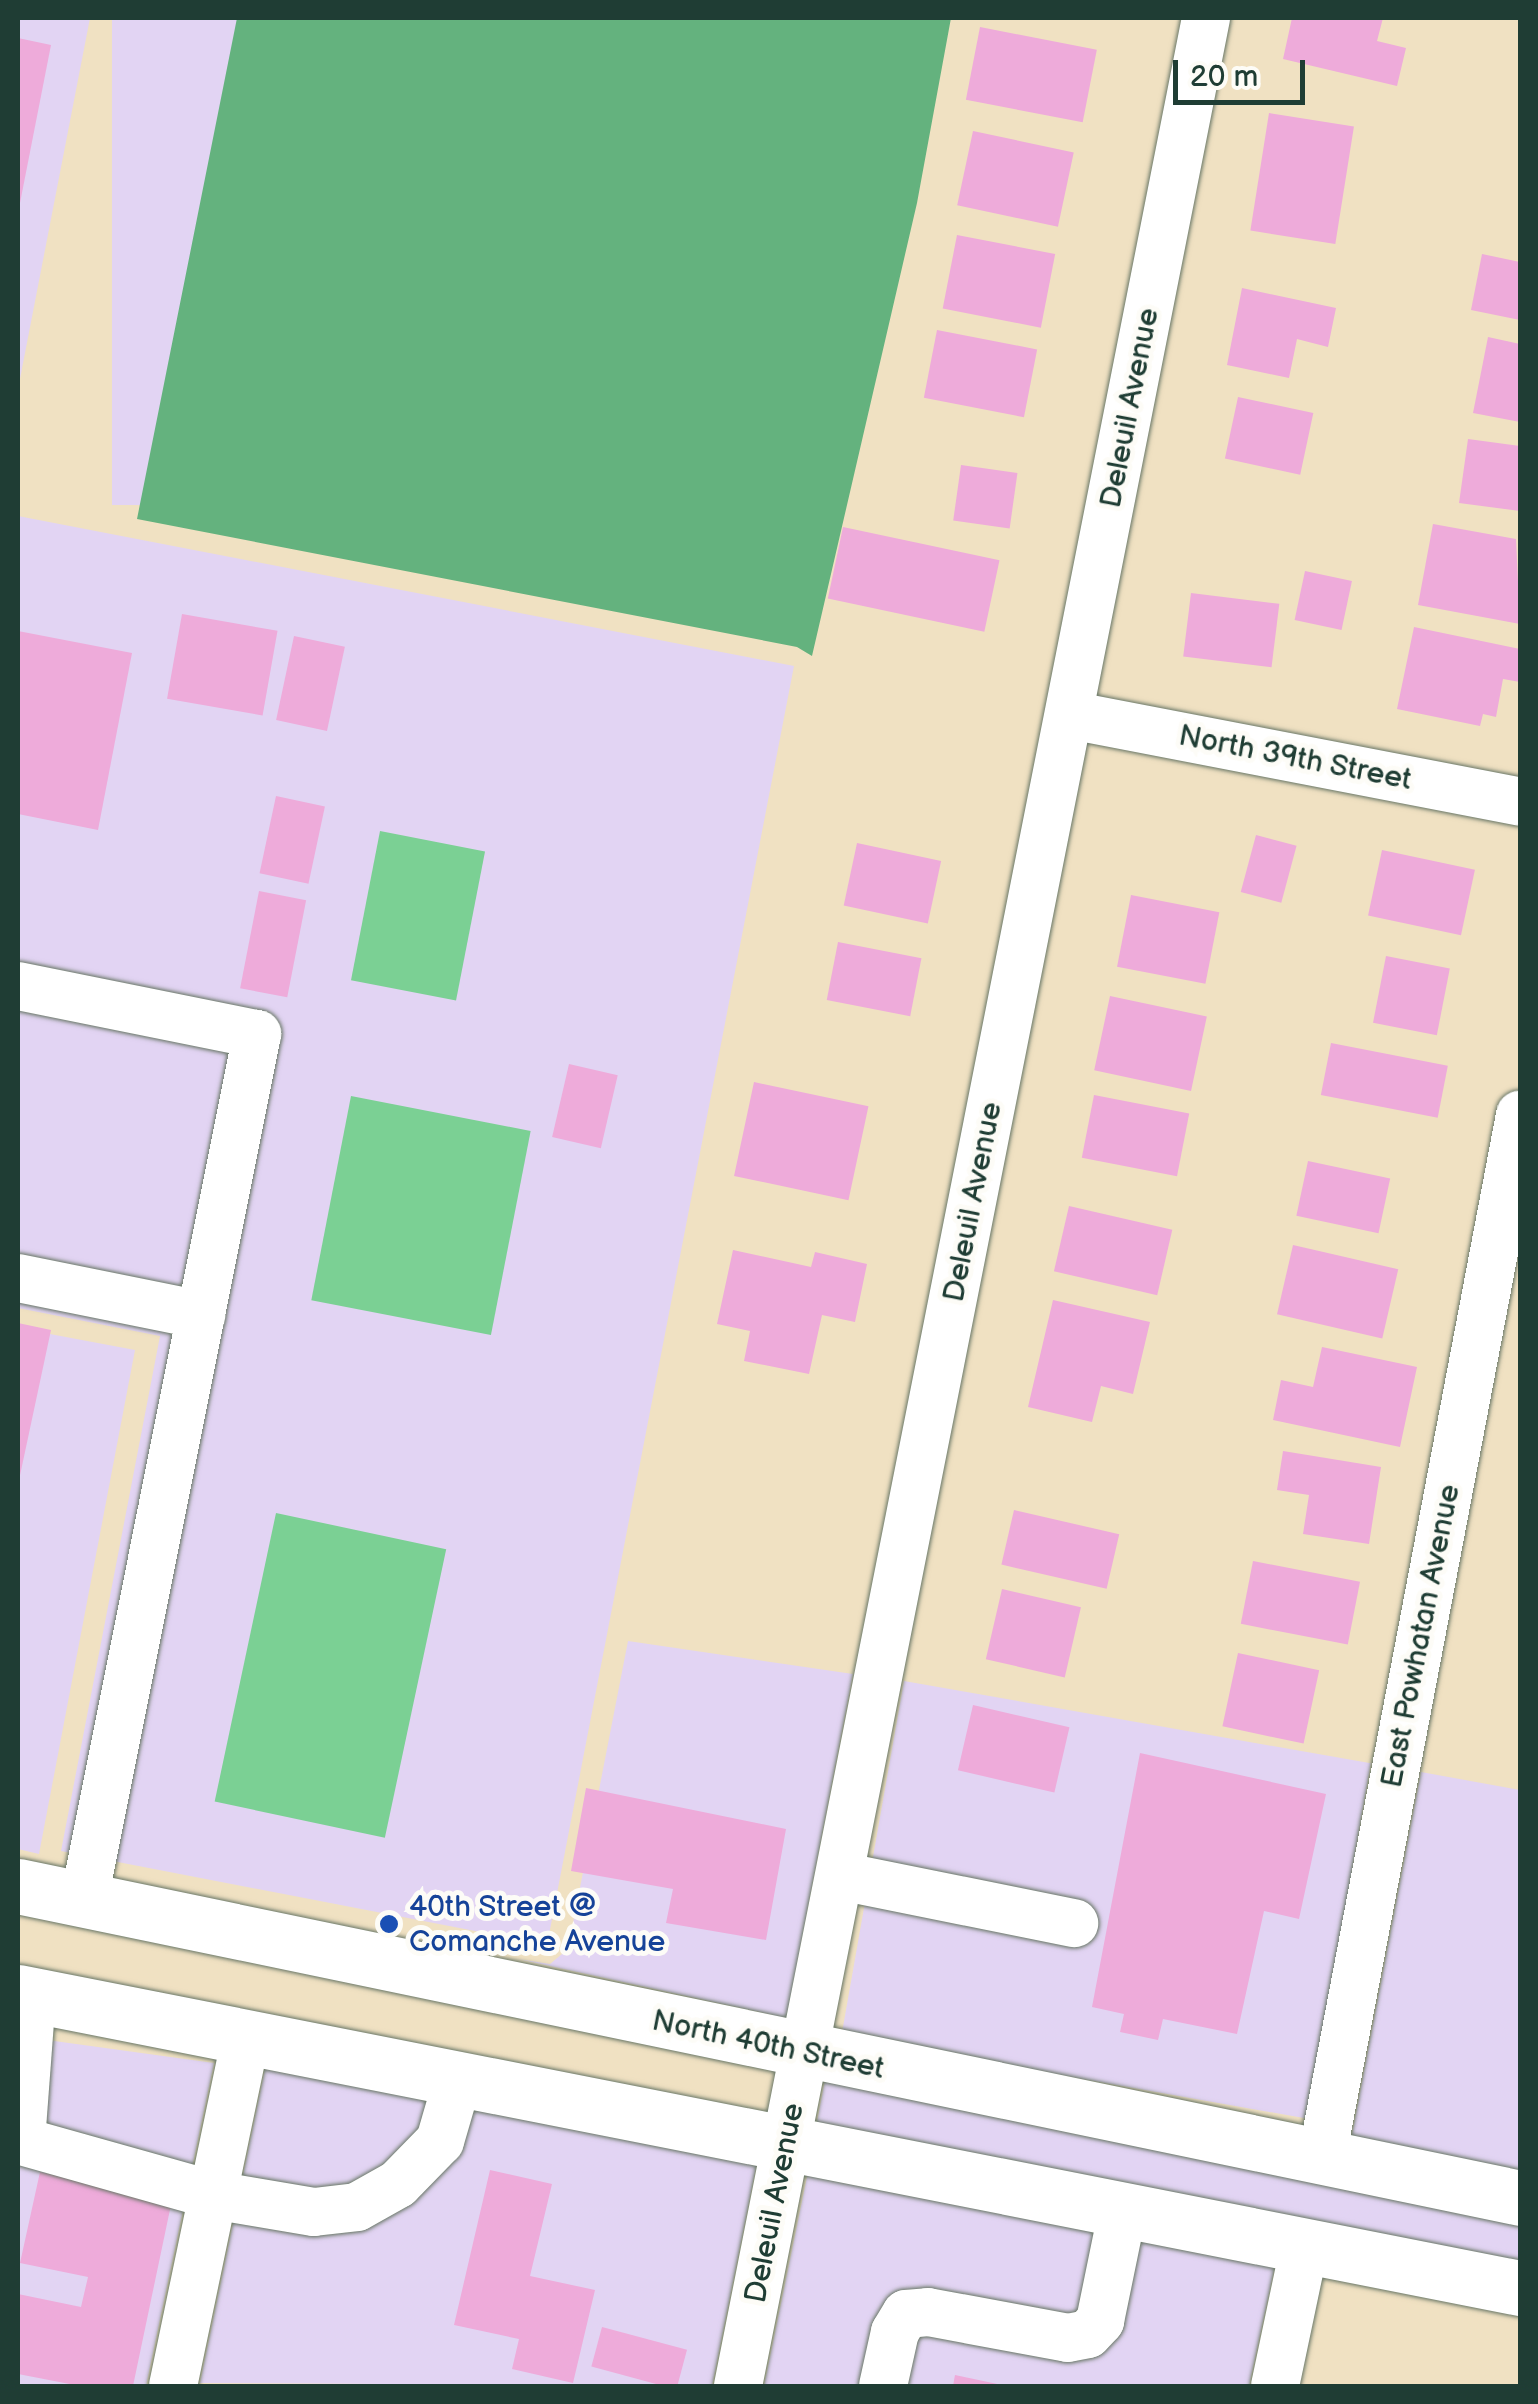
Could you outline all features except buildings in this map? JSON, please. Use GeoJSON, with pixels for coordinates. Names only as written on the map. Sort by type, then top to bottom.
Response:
{"type":"FeatureCollection","features":[{"type":"Feature","properties":{"kind":"main road","name":"North 40th Street"},"geometry":{"type":"LineString","coordinates":[[18,1886],[805,2053],[1520,2198]]}},
{"type":"Feature","properties":{"kind":"main road"},"geometry":{"type":"LineString","coordinates":[[25,1994],[1520,2288]]}},
{"type":"Feature","properties":{"kind":"street","name":"Deleuil Avenue"},"geometry":{"type":"LineString","coordinates":[[738,2386],[1206,18]]}},
{"type":"Feature","properties":{"kind":"street","name":"North 39th Street"},"geometry":{"type":"LineString","coordinates":[[1070,715],[1520,802]]}},
{"type":"Feature","properties":{"kind":"street"},"geometry":{"type":"LineString","coordinates":[[18,986],[257,1034],[84,1900]]}},
{"type":"Feature","properties":{"kind":"street","name":"East Powhatan Avenue"},"geometry":{"type":"LineString","coordinates":[[1322,2157],[1520,1115]]}},
{"type":"Feature","properties":{"kind":"street"},"geometry":{"type":"LineString","coordinates":[[18,1278],[201,1315]]}},
{"type":"Feature","properties":{"kind":"street"},"geometry":{"type":"LineString","coordinates":[[840,1876],[1074,1923]]}},
{"type":"Feature","properties":{"kind":"street"},"geometry":{"type":"LineString","coordinates":[[25,1994],[19,2150],[213,2195],[314,2212],[356,2207],[398,2184],[440,2140],[458,2079]]}},
{"type":"Feature","properties":{"kind":"street"},"geometry":{"type":"LineString","coordinates":[[173,2386],[246,2037]]}},
{"type":"Feature","properties":{"kind":"street"},"geometry":{"type":"LineString","coordinates":[[883,2386],[895,2332],[906,2314],[928,2312],[1068,2338],[1088,2334],[1100,2321],[1124,2209]]}},
{"type":"Feature","properties":{"kind":"street"},"geometry":{"type":"LineString","coordinates":[[1275,2386],[1305,2244]]}},
{"type":"Feature","properties":{"kind":"shaded area"},"geometry":{"type":"Polygon","coordinates":[[[18,18],[90,18],[18,389],[18,18]]]}},
{"type":"Feature","properties":{"kind":"shaded area"},"geometry":{"type":"Polygon","coordinates":[[[112,18],[237,18],[237,505],[112,505],[112,18]]]}},
{"type":"Feature","properties":{"kind":"shaded area"},"geometry":{"type":"Polygon","coordinates":[[[18,516],[794,666],[547,1945],[61,1851],[160,1336],[18,1308],[18,516]]]}},
{"type":"Feature","properties":{"kind":"shaded area"},"geometry":{"type":"Polygon","coordinates":[[[18,1328],[135,1350],[39,1854],[18,1849],[18,1328]]]}},
{"type":"Feature","properties":{"kind":"shaded area"},"geometry":{"type":"Polygon","coordinates":[[[628,1641],[853,1674],[785,2025],[773,2015],[518,1959],[550,1964],[568,1949],[628,1641]]]}},
{"type":"Feature","properties":{"kind":"shaded area"},"geometry":{"type":"Polygon","coordinates":[[[904,1681],[1371,1763],[1308,2119],[841,2037],[904,1681]]]}},
{"type":"Feature","properties":{"kind":"shaded area"},"geometry":{"type":"Polygon","coordinates":[[[1421,1772],[1520,1790],[1520,2175],[1351,2140],[1421,1772]]]}},
{"type":"Feature","properties":{"kind":"shaded area"},"geometry":{"type":"Polygon","coordinates":[[[18,2036],[214,2063],[146,2386],[18,2386],[18,2036]]]}},
{"type":"Feature","properties":{"kind":"shaded area"},"geometry":{"type":"Polygon","coordinates":[[[265,2069],[757,2162],[712,2386],[200,2383],[265,2069]]]}},
{"type":"Feature","properties":{"kind":"shaded area"},"geometry":{"type":"Polygon","coordinates":[[[825,2080],[1520,2223],[1520,2264],[816,2127],[825,2080]]]}},
{"type":"Feature","properties":{"kind":"shaded area"},"geometry":{"type":"Polygon","coordinates":[[[808,2172],[1276,2261],[1249,2386],[764,2386],[808,2172]]]}},
{"type":"Feature","properties":{"kind":"green space"},"geometry":{"type":"Polygon","coordinates":[[[237,18],[951,18],[917,203],[812,656],[797,647],[137,519],[237,18]]]}},
{"type":"Feature","properties":{"kind":"green space"},"geometry":{"type":"Polygon","coordinates":[[[380,831],[485,851],[456,1001],[351,980],[380,831]]]}},
{"type":"Feature","properties":{"kind":"green space"},"geometry":{"type":"Polygon","coordinates":[[[351,1096],[531,1131],[491,1335],[311,1300],[351,1096]]]}},
{"type":"Feature","properties":{"kind":"green space"},"geometry":{"type":"Polygon","coordinates":[[[276,1513],[446,1549],[385,1838],[215,1802],[276,1513]]]}},
{"type":"Feature","properties":{"kind":"place","name":"40th Street @ Comanche Avenue"},"geometry":{"type":"Point","coordinates":[389,1924]}}]}
